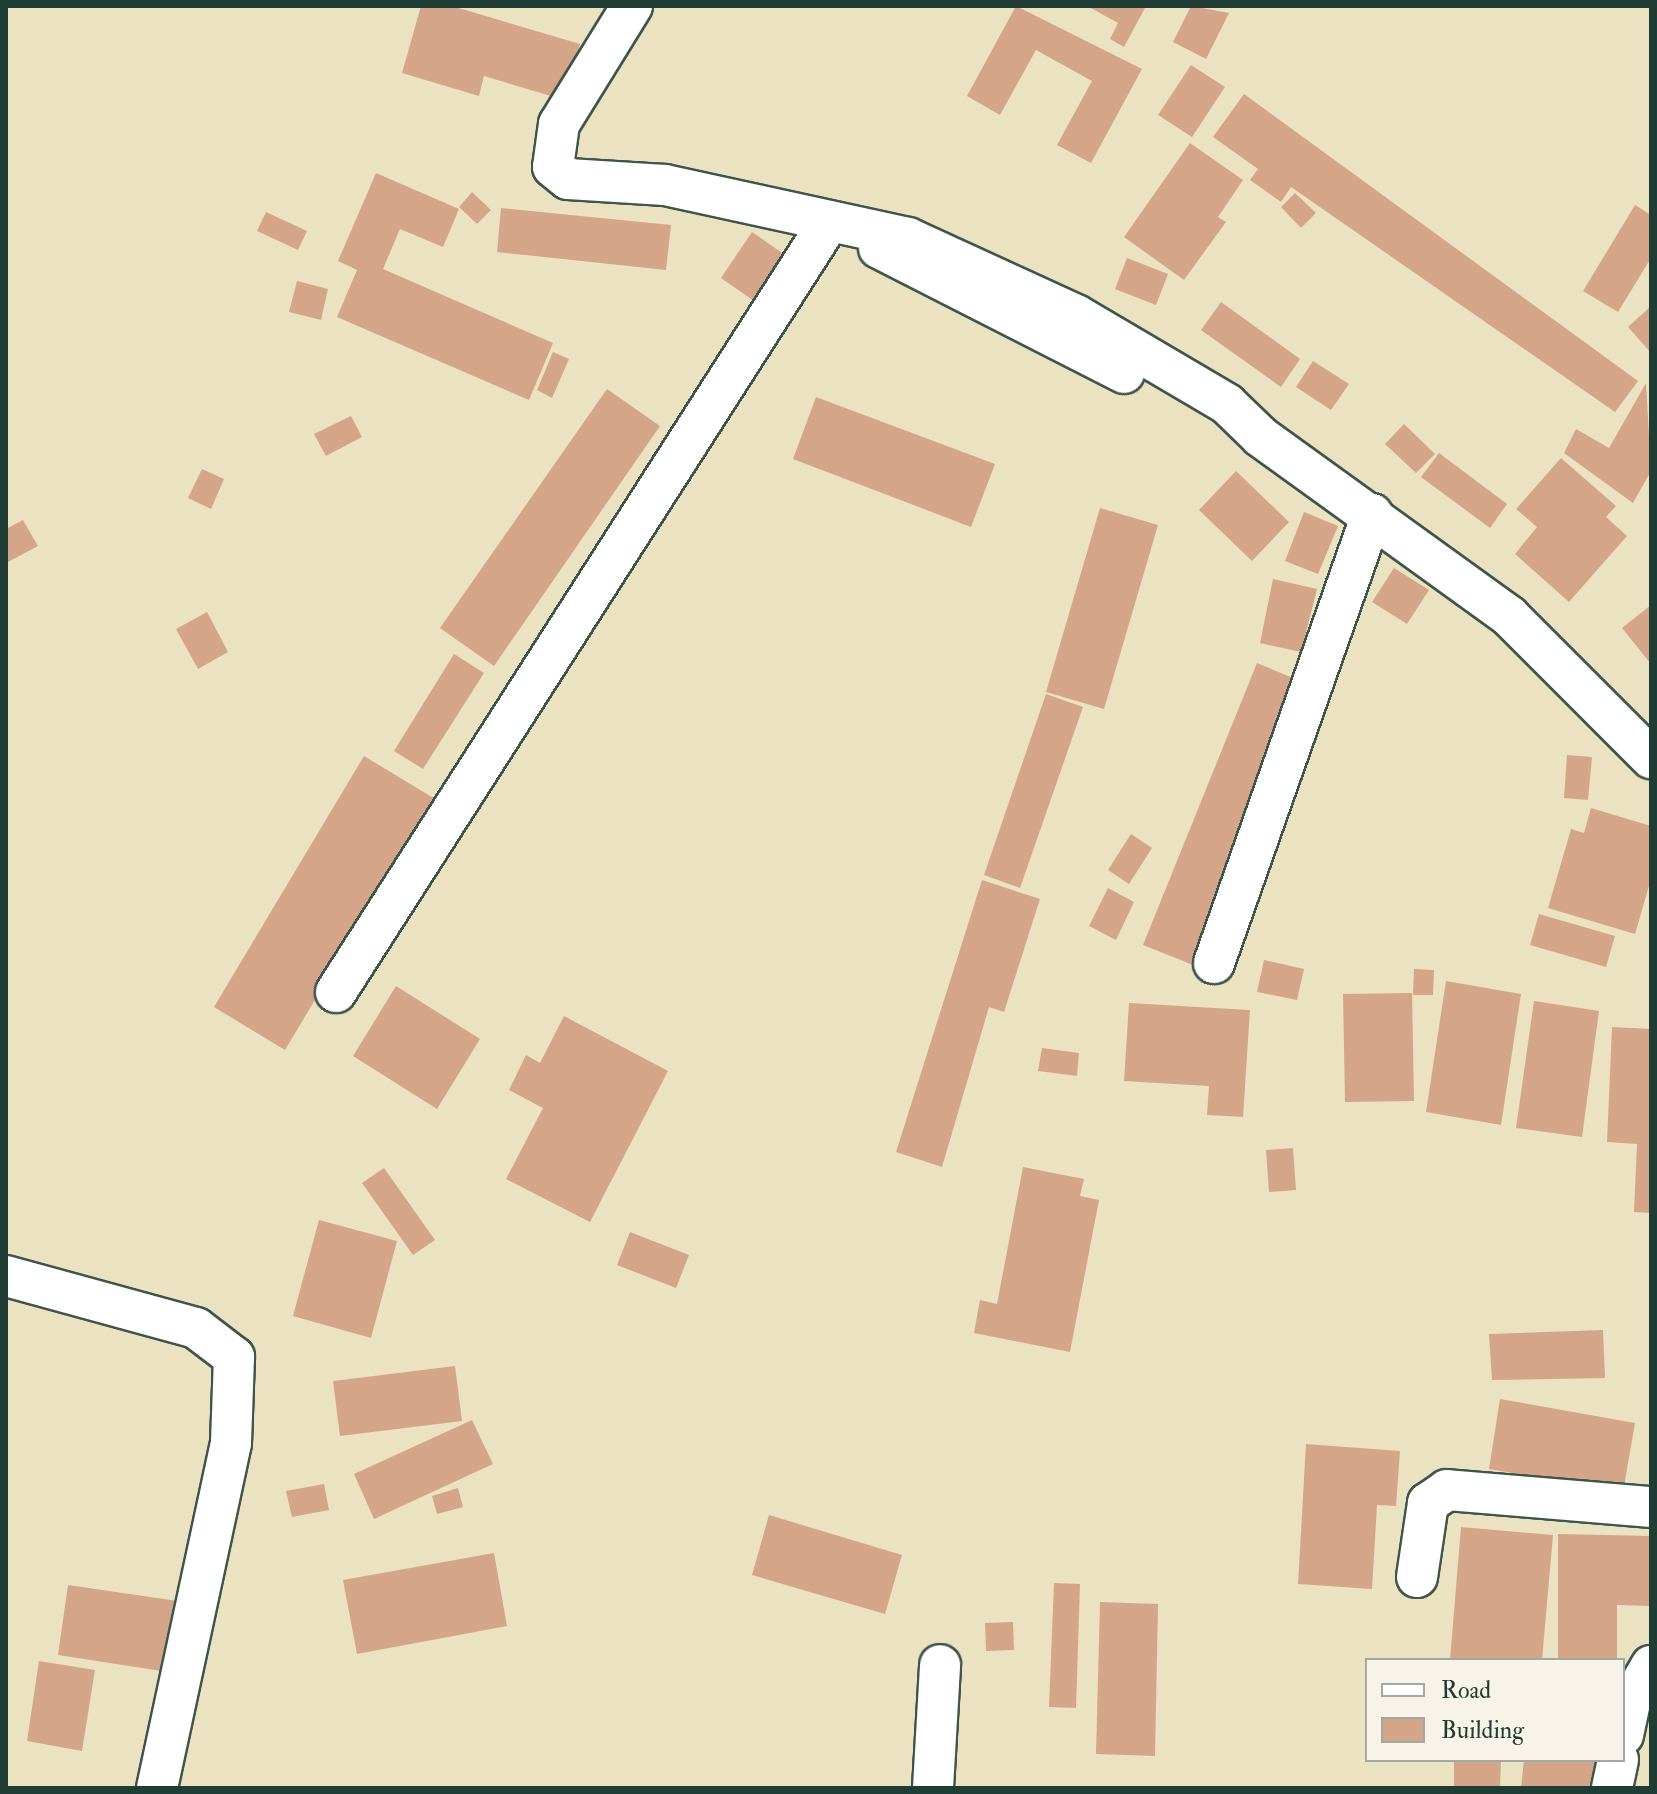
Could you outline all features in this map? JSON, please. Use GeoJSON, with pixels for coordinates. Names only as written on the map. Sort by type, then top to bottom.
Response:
{"type":"FeatureCollection","features":[{"type":"Feature","properties":{"kind":"street"},"geometry":{"type":"LineString","coordinates":[[632,6],[559,124],[553,167],[568,179],[665,185],[846,229],[908,238],[1076,315],[1227,404],[1261,437],[1372,514],[1509,616],[1651,758]]}},
{"type":"Feature","properties":{"kind":"street"},"geometry":{"type":"LineString","coordinates":[[336,992],[846,229]]}},
{"type":"Feature","properties":{"kind":"street"},"geometry":{"type":"LineString","coordinates":[[1214,963],[1372,514]]}},
{"type":"Feature","properties":{"kind":"street"},"geometry":{"type":"LineString","coordinates":[[6,1276],[196,1328],[234,1357],[231,1443],[157,1788]]}},
{"type":"Feature","properties":{"kind":"street"},"geometry":{"type":"LineString","coordinates":[[1417,1577],[1428,1503],[1447,1490],[1651,1507]]}},
{"type":"Feature","properties":{"kind":"street"},"geometry":{"type":"LineString","coordinates":[[933,1788],[940,1665]]}},
{"type":"Feature","properties":{"kind":"street"},"geometry":{"type":"LineString","coordinates":[[1625,1726],[1630,1702],[1651,1666]]}},
{"type":"Feature","properties":{"kind":"street"},"geometry":{"type":"LineString","coordinates":[[1612,1788],[1618,1762]]}},
{"type":"Feature","properties":{"kind":"building"},"geometry":{"type":"Polygon","coordinates":[[[421,6],[452,6],[580,44],[564,100],[484,76],[479,96],[402,73],[421,6]]]}},
{"type":"Feature","properties":{"kind":"building"},"geometry":{"type":"Polygon","coordinates":[[[1016,6],[1142,69],[1091,163],[1057,145],[1092,81],[1036,50],[1000,115],[967,96],[1016,6]]]}},
{"type":"Feature","properties":{"kind":"building"},"geometry":{"type":"Polygon","coordinates":[[[1087,6],[1146,6],[1124,47],[1110,39],[1118,23],[1087,6]]]}},
{"type":"Feature","properties":{"kind":"building"},"geometry":{"type":"Polygon","coordinates":[[[1191,6],[1229,13],[1206,59],[1173,42],[1191,6]]]}},
{"type":"Feature","properties":{"kind":"building"},"geometry":{"type":"Polygon","coordinates":[[[1191,65],[1225,87],[1192,137],[1158,115],[1191,65]]]}},
{"type":"Feature","properties":{"kind":"building"},"geometry":{"type":"Polygon","coordinates":[[[1244,94],[1638,381],[1615,412],[1291,187],[1281,202],[1250,180],[1258,169],[1213,137],[1244,94]]]}},
{"type":"Feature","properties":{"kind":"building"},"geometry":{"type":"Polygon","coordinates":[[[1190,143],[1243,180],[1218,217],[1226,222],[1184,280],[1124,237],[1190,143]]]}},
{"type":"Feature","properties":{"kind":"building"},"geometry":{"type":"Polygon","coordinates":[[[376,173],[459,209],[443,247],[400,229],[383,269],[553,343],[529,400],[337,317],[357,270],[338,261],[376,173]]]}},
{"type":"Feature","properties":{"kind":"building"},"geometry":{"type":"Polygon","coordinates":[[[472,192],[491,210],[477,224],[459,207],[472,192]]]}},
{"type":"Feature","properties":{"kind":"building"},"geometry":{"type":"Polygon","coordinates":[[[1295,193],[1316,213],[1301,228],[1281,207],[1295,193]]]}},
{"type":"Feature","properties":{"kind":"building"},"geometry":{"type":"Polygon","coordinates":[[[1635,205],[1651,215],[1651,258],[1618,312],[1583,291],[1635,205]]]}},
{"type":"Feature","properties":{"kind":"building"},"geometry":{"type":"Polygon","coordinates":[[[501,208],[671,225],[666,270],[497,252],[501,208]]]}},
{"type":"Feature","properties":{"kind":"building"},"geometry":{"type":"Polygon","coordinates":[[[266,212],[307,231],[298,250],[257,231],[266,212]]]}},
{"type":"Feature","properties":{"kind":"building"},"geometry":{"type":"Polygon","coordinates":[[[752,232],[798,264],[767,310],[721,278],[752,232]]]}},
{"type":"Feature","properties":{"kind":"building"},"geometry":{"type":"Polygon","coordinates":[[[1127,258],[1168,274],[1156,305],[1115,289],[1127,258]]]}},
{"type":"Feature","properties":{"kind":"building"},"geometry":{"type":"Polygon","coordinates":[[[297,281],[328,289],[321,320],[289,312],[297,281]]]}},
{"type":"Feature","properties":{"kind":"building"},"geometry":{"type":"Polygon","coordinates":[[[1221,302],[1300,359],[1281,387],[1201,330],[1221,302]]]}},
{"type":"Feature","properties":{"kind":"building"},"geometry":{"type":"Polygon","coordinates":[[[1651,306],[1651,353],[1628,327],[1651,306]]]}},
{"type":"Feature","properties":{"kind":"building"},"geometry":{"type":"Polygon","coordinates":[[[553,352],[569,359],[552,398],[537,390],[553,352]]]}},
{"type":"Feature","properties":{"kind":"building"},"geometry":{"type":"Polygon","coordinates":[[[1313,361],[1349,384],[1331,410],[1296,387],[1313,361]]]}},
{"type":"Feature","properties":{"kind":"building"},"geometry":{"type":"Polygon","coordinates":[[[1646,383],[1651,471],[1633,503],[1564,453],[1576,429],[1609,448],[1646,383]]]}},
{"type":"Feature","properties":{"kind":"building"},"geometry":{"type":"Polygon","coordinates":[[[607,389],[660,426],[494,666],[440,628],[607,389]]]}},
{"type":"Feature","properties":{"kind":"building"},"geometry":{"type":"Polygon","coordinates":[[[816,397],[995,464],[971,527],[793,459],[816,397]]]}},
{"type":"Feature","properties":{"kind":"building"},"geometry":{"type":"Polygon","coordinates":[[[351,416],[362,437],[326,456],[314,434],[351,416]]]}},
{"type":"Feature","properties":{"kind":"building"},"geometry":{"type":"Polygon","coordinates":[[[1404,424],[1435,454],[1416,473],[1385,444],[1404,424]]]}},
{"type":"Feature","properties":{"kind":"building"},"geometry":{"type":"Polygon","coordinates":[[[1439,453],[1507,504],[1490,528],[1421,477],[1439,453]]]}},
{"type":"Feature","properties":{"kind":"building"},"geometry":{"type":"Polygon","coordinates":[[[1561,458],[1616,506],[1606,517],[1627,536],[1569,602],[1515,554],[1537,527],[1516,509],[1561,458]]]}},
{"type":"Feature","properties":{"kind":"building"},"geometry":{"type":"Polygon","coordinates":[[[202,469],[224,479],[211,509],[188,498],[202,469]]]}},
{"type":"Feature","properties":{"kind":"building"},"geometry":{"type":"Polygon","coordinates":[[[1236,471],[1289,522],[1252,561],[1199,510],[1236,471]]]}},
{"type":"Feature","properties":{"kind":"building"},"geometry":{"type":"Polygon","coordinates":[[[1100,508],[1158,525],[1104,709],[1046,692],[1100,508]]]}},
{"type":"Feature","properties":{"kind":"building"},"geometry":{"type":"Polygon","coordinates":[[[1304,512],[1338,526],[1318,574],[1285,561],[1304,512]]]}},
{"type":"Feature","properties":{"kind":"building"},"geometry":{"type":"Polygon","coordinates":[[[23,520],[38,546],[6,563],[6,529],[23,520]]]}},
{"type":"Feature","properties":{"kind":"building"},"geometry":{"type":"Polygon","coordinates":[[[1394,568],[1429,590],[1407,624],[1372,602],[1394,568]]]}},
{"type":"Feature","properties":{"kind":"building"},"geometry":{"type":"Polygon","coordinates":[[[1273,579],[1317,589],[1301,652],[1260,643],[1273,579]]]}},
{"type":"Feature","properties":{"kind":"building"},"geometry":{"type":"Polygon","coordinates":[[[1651,605],[1651,664],[1622,628],[1651,605]]]}},
{"type":"Feature","properties":{"kind":"building"},"geometry":{"type":"Polygon","coordinates":[[[207,612],[228,652],[198,669],[176,629],[207,612]]]}},
{"type":"Feature","properties":{"kind":"building"},"geometry":{"type":"Polygon","coordinates":[[[454,654],[484,673],[423,769],[394,751],[454,654]]]}},
{"type":"Feature","properties":{"kind":"building"},"geometry":{"type":"Polygon","coordinates":[[[1257,663],[1305,683],[1193,965],[1143,945],[1257,663]]]}},
{"type":"Feature","properties":{"kind":"building"},"geometry":{"type":"Polygon","coordinates":[[[1046,694],[1083,707],[1020,888],[984,875],[1046,694]]]}},
{"type":"Feature","properties":{"kind":"building"},"geometry":{"type":"Polygon","coordinates":[[[1567,755],[1592,757],[1588,800],[1564,798],[1567,755]]]}},
{"type":"Feature","properties":{"kind":"building"},"geometry":{"type":"Polygon","coordinates":[[[364,756],[435,799],[285,1050],[214,1007],[364,756]]]}},
{"type":"Feature","properties":{"kind":"building"},"geometry":{"type":"Polygon","coordinates":[[[1591,808],[1651,826],[1651,879],[1635,934],[1548,908],[1571,829],[1584,833],[1591,808]]]}},
{"type":"Feature","properties":{"kind":"building"},"geometry":{"type":"Polygon","coordinates":[[[1131,834],[1152,848],[1129,884],[1108,870],[1131,834]]]}},
{"type":"Feature","properties":{"kind":"building"},"geometry":{"type":"Polygon","coordinates":[[[982,880],[1040,899],[1004,1012],[989,1007],[942,1167],[896,1152],[982,880]]]}},
{"type":"Feature","properties":{"kind":"building"},"geometry":{"type":"Polygon","coordinates":[[[1108,888],[1134,902],[1116,940],[1089,926],[1108,888]]]}},
{"type":"Feature","properties":{"kind":"building"},"geometry":{"type":"Polygon","coordinates":[[[1539,914],[1615,936],[1606,967],[1530,945],[1539,914]]]}},
{"type":"Feature","properties":{"kind":"building"},"geometry":{"type":"Polygon","coordinates":[[[1264,960],[1304,969],[1297,1000],[1257,992],[1264,960]]]}},
{"type":"Feature","properties":{"kind":"building"},"geometry":{"type":"Polygon","coordinates":[[[1414,969],[1434,970],[1433,995],[1413,995],[1414,969]]]}},
{"type":"Feature","properties":{"kind":"building"},"geometry":{"type":"Polygon","coordinates":[[[1446,981],[1521,994],[1501,1125],[1426,1112],[1446,981]]]}},
{"type":"Feature","properties":{"kind":"building"},"geometry":{"type":"Polygon","coordinates":[[[396,986],[480,1039],[437,1109],[353,1056],[396,986]]]}},
{"type":"Feature","properties":{"kind":"building"},"geometry":{"type":"Polygon","coordinates":[[[1412,993],[1414,1101],[1345,1102],[1343,994],[1412,993]]]}},
{"type":"Feature","properties":{"kind":"building"},"geometry":{"type":"Polygon","coordinates":[[[1534,1001],[1599,1011],[1582,1137],[1516,1128],[1534,1001]]]}},
{"type":"Feature","properties":{"kind":"building"},"geometry":{"type":"Polygon","coordinates":[[[1129,1003],[1250,1010],[1243,1117],[1207,1115],[1209,1086],[1124,1081],[1129,1003]]]}},
{"type":"Feature","properties":{"kind":"building"},"geometry":{"type":"Polygon","coordinates":[[[564,1016],[668,1071],[590,1222],[506,1179],[543,1108],[509,1090],[526,1055],[540,1063],[564,1016]]]}},
{"type":"Feature","properties":{"kind":"building"},"geometry":{"type":"Polygon","coordinates":[[[1612,1027],[1651,1029],[1651,1213],[1634,1212],[1637,1144],[1607,1142],[1612,1027]]]}},
{"type":"Feature","properties":{"kind":"building"},"geometry":{"type":"Polygon","coordinates":[[[1042,1048],[1079,1053],[1077,1076],[1038,1071],[1042,1048]]]}},
{"type":"Feature","properties":{"kind":"building"},"geometry":{"type":"Polygon","coordinates":[[[1293,1148],[1296,1190],[1269,1192],[1266,1150],[1293,1148]]]}},
{"type":"Feature","properties":{"kind":"building"},"geometry":{"type":"Polygon","coordinates":[[[1023,1167],[1084,1179],[1080,1196],[1099,1200],[1070,1352],[974,1333],[980,1300],[997,1304],[1023,1167]]]}},
{"type":"Feature","properties":{"kind":"building"},"geometry":{"type":"Polygon","coordinates":[[[384,1168],[435,1240],[413,1255],[362,1183],[384,1168]]]}},
{"type":"Feature","properties":{"kind":"building"},"geometry":{"type":"Polygon","coordinates":[[[319,1220],[397,1241],[371,1338],[293,1316],[319,1220]]]}},
{"type":"Feature","properties":{"kind":"building"},"geometry":{"type":"Polygon","coordinates":[[[630,1232],[689,1255],[676,1288],[617,1265],[630,1232]]]}},
{"type":"Feature","properties":{"kind":"building"},"geometry":{"type":"Polygon","coordinates":[[[1603,1330],[1605,1378],[1492,1380],[1489,1334],[1603,1330]]]}},
{"type":"Feature","properties":{"kind":"building"},"geometry":{"type":"Polygon","coordinates":[[[455,1366],[462,1421],[340,1436],[333,1381],[455,1366]]]}},
{"type":"Feature","properties":{"kind":"building"},"geometry":{"type":"Polygon","coordinates":[[[1500,1399],[1635,1423],[1623,1492],[1489,1469],[1500,1399]]]}},
{"type":"Feature","properties":{"kind":"building"},"geometry":{"type":"Polygon","coordinates":[[[472,1420],[493,1464],[374,1519],[354,1474],[472,1420]]]}},
{"type":"Feature","properties":{"kind":"building"},"geometry":{"type":"Polygon","coordinates":[[[1306,1444],[1400,1451],[1396,1506],[1377,1505],[1372,1589],[1298,1584],[1306,1444]]]}},
{"type":"Feature","properties":{"kind":"building"},"geometry":{"type":"Polygon","coordinates":[[[324,1484],[329,1510],[292,1517],[286,1491],[324,1484]]]}},
{"type":"Feature","properties":{"kind":"building"},"geometry":{"type":"Polygon","coordinates":[[[458,1488],[463,1507],[437,1514],[432,1496],[458,1488]]]}},
{"type":"Feature","properties":{"kind":"building"},"geometry":{"type":"Polygon","coordinates":[[[769,1515],[902,1555],[885,1614],[752,1575],[769,1515]]]}},
{"type":"Feature","properties":{"kind":"building"},"geometry":{"type":"Polygon","coordinates":[[[1461,1527],[1553,1535],[1542,1658],[1450,1658],[1461,1527]]]}},
{"type":"Feature","properties":{"kind":"building"},"geometry":{"type":"Polygon","coordinates":[[[1558,1534],[1651,1536],[1651,1606],[1617,1605],[1617,1658],[1558,1658],[1558,1534]]]}},
{"type":"Feature","properties":{"kind":"building"},"geometry":{"type":"Polygon","coordinates":[[[494,1553],[507,1626],[357,1654],[343,1580],[494,1553]]]}},
{"type":"Feature","properties":{"kind":"building"},"geometry":{"type":"Polygon","coordinates":[[[1054,1583],[1080,1584],[1076,1708],[1049,1707],[1054,1583]]]}},
{"type":"Feature","properties":{"kind":"building"},"geometry":{"type":"Polygon","coordinates":[[[68,1585],[191,1603],[181,1674],[58,1655],[68,1585]]]}},
{"type":"Feature","properties":{"kind":"building"},"geometry":{"type":"Polygon","coordinates":[[[1100,1602],[1158,1604],[1155,1756],[1096,1754],[1100,1602]]]}},
{"type":"Feature","properties":{"kind":"building"},"geometry":{"type":"Polygon","coordinates":[[[1013,1622],[1014,1650],[986,1651],[985,1623],[1013,1622]]]}},
{"type":"Feature","properties":{"kind":"building"},"geometry":{"type":"Polygon","coordinates":[[[39,1661],[95,1670],[82,1751],[27,1741],[39,1661]]]}},
{"type":"Feature","properties":{"kind":"building"},"geometry":{"type":"Polygon","coordinates":[[[1454,1762],[1501,1762],[1500,1788],[1454,1788],[1454,1762]]]}},
{"type":"Feature","properties":{"kind":"building"},"geometry":{"type":"Polygon","coordinates":[[[1524,1762],[1604,1762],[1602,1788],[1521,1788],[1524,1762]]]}}]}
